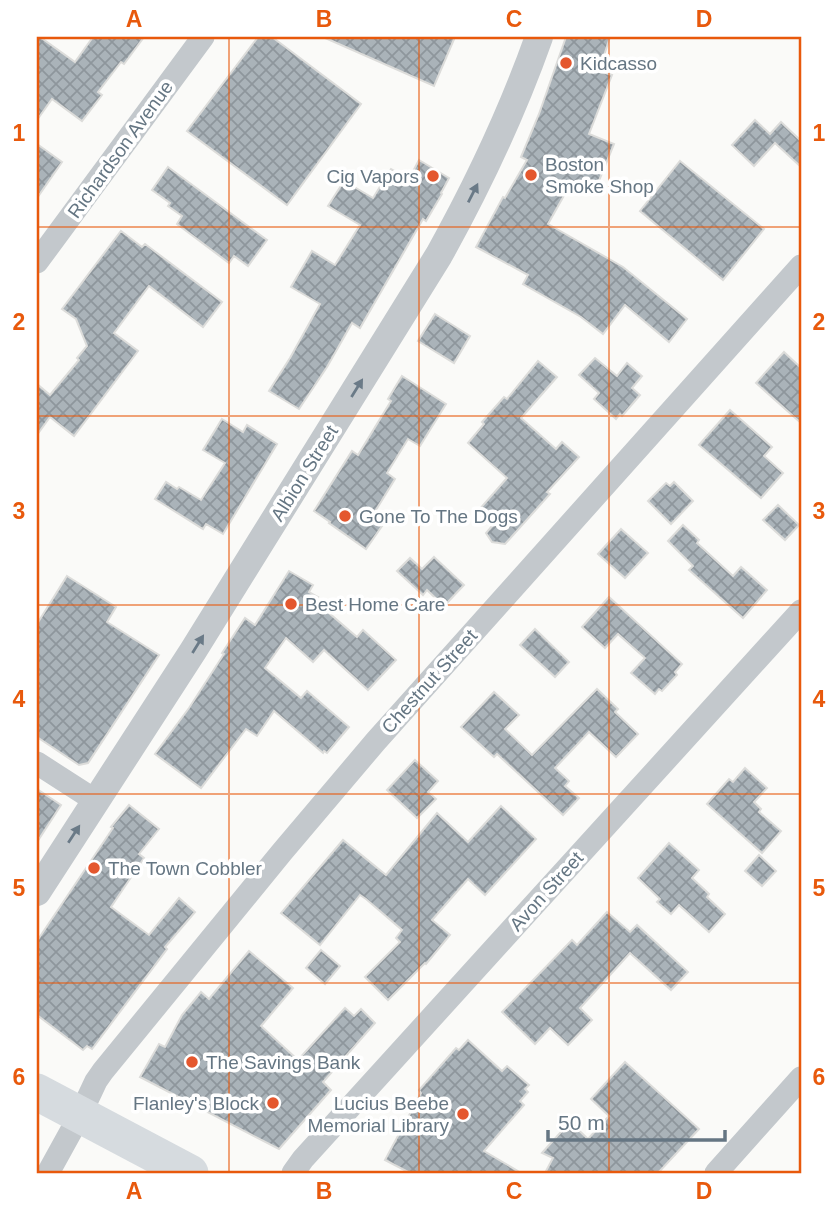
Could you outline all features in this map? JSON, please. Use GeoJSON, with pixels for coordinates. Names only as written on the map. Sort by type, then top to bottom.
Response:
{"type":"FeatureCollection","features":[{"type":"Feature","properties":{"kind":"main road"},"geometry":{"type":"LineString","coordinates":[[37,1091],[190,1173]]}},
{"type":"Feature","properties":{"kind":"street","name":"Richardson Avenue"},"geometry":{"type":"LineString","coordinates":[[37,262],[203,37]]}},
{"type":"Feature","properties":{"kind":"street","name":"Albion Street"},"geometry":{"type":"LineString","coordinates":[[37,892],[193,651],[439,255],[499,140],[539,37]]}},
{"type":"Feature","properties":{"kind":"street","name":"Chestnut Street"},"geometry":{"type":"LineString","coordinates":[[48,1173],[103,1071],[329,796],[408,704],[801,266]]}},
{"type":"Feature","properties":{"kind":"street","name":"Avon Street"},"geometry":{"type":"LineString","coordinates":[[293,1173],[801,611]]}},
{"type":"Feature","properties":{"kind":"street"},"geometry":{"type":"LineString","coordinates":[[37,763],[96,801]]}},
{"type":"Feature","properties":{"kind":"street"},"geometry":{"type":"LineString","coordinates":[[716,1173],[801,1078]]}},
{"type":"Feature","properties":{"kind":"building"},"geometry":{"type":"Polygon","coordinates":[[[37,37],[75,62],[93,37],[144,37],[98,92],[102,95],[82,121],[52,99],[37,120],[37,37]]]}},
{"type":"Feature","properties":{"kind":"building"},"geometry":{"type":"Polygon","coordinates":[[[258,37],[272,37],[361,104],[287,205],[187,131],[258,37]]]}},
{"type":"Feature","properties":{"kind":"building"},"geometry":{"type":"Polygon","coordinates":[[[323,37],[455,37],[434,86],[323,37]]]}},
{"type":"Feature","properties":{"kind":"building"},"geometry":{"type":"Polygon","coordinates":[[[566,37],[610,37],[599,71],[612,75],[589,134],[614,144],[594,193],[571,183],[548,224],[623,267],[687,319],[669,342],[625,305],[603,334],[581,317],[523,284],[528,275],[476,247],[527,160],[521,157],[566,37]]]}},
{"type":"Feature","properties":{"kind":"building"},"geometry":{"type":"Polygon","coordinates":[[[755,120],[770,134],[781,122],[801,141],[801,167],[775,143],[754,166],[732,145],[755,120]]]}},
{"type":"Feature","properties":{"kind":"building"},"geometry":{"type":"Polygon","coordinates":[[[37,144],[62,162],[37,198],[37,144]]]}},
{"type":"Feature","properties":{"kind":"building"},"geometry":{"type":"Polygon","coordinates":[[[419,160],[449,178],[442,194],[426,221],[423,219],[360,328],[352,323],[299,409],[269,391],[320,304],[291,287],[312,251],[335,265],[360,225],[328,206],[344,181],[373,198],[391,169],[409,179],[419,160]]]}},
{"type":"Feature","properties":{"kind":"building"},"geometry":{"type":"Polygon","coordinates":[[[680,161],[764,229],[723,280],[640,211],[680,161]]]}},
{"type":"Feature","properties":{"kind":"building"},"geometry":{"type":"Polygon","coordinates":[[[168,167],[267,240],[248,266],[234,256],[229,263],[177,224],[182,216],[152,190],[168,167]]]}},
{"type":"Feature","properties":{"kind":"building"},"geometry":{"type":"Polygon","coordinates":[[[121,231],[142,247],[145,244],[222,302],[203,327],[149,286],[114,333],[138,351],[74,436],[50,417],[37,435],[37,384],[50,395],[87,346],[76,319],[62,309],[121,231]]]}},
{"type":"Feature","properties":{"kind":"building"},"geometry":{"type":"Polygon","coordinates":[[[435,314],[470,336],[454,363],[418,341],[435,314]]]}},
{"type":"Feature","properties":{"kind":"building"},"geometry":{"type":"Polygon","coordinates":[[[784,352],[801,368],[801,423],[756,383],[784,352]]]}},
{"type":"Feature","properties":{"kind":"building"},"geometry":{"type":"Polygon","coordinates":[[[595,358],[617,376],[627,363],[642,376],[632,388],[640,395],[622,416],[620,414],[616,419],[594,399],[599,393],[579,375],[595,358]]]}},
{"type":"Feature","properties":{"kind":"building"},"geometry":{"type":"Polygon","coordinates":[[[538,361],[557,377],[521,418],[556,449],[562,442],[579,457],[505,544],[492,542],[486,533],[493,525],[478,511],[507,478],[468,443],[484,424],[482,422],[504,397],[507,399],[538,361]]]}},
{"type":"Feature","properties":{"kind":"building"},"geometry":{"type":"Polygon","coordinates":[[[402,376],[446,404],[420,446],[408,439],[387,473],[395,479],[371,518],[382,526],[366,549],[314,511],[352,451],[358,455],[391,401],[388,399],[402,376]]]}},
{"type":"Feature","properties":{"kind":"building"},"geometry":{"type":"Polygon","coordinates":[[[730,410],[772,447],[764,456],[783,473],[761,498],[699,445],[730,410]]]}},
{"type":"Feature","properties":{"kind":"building"},"geometry":{"type":"Polygon","coordinates":[[[222,419],[243,432],[247,425],[277,444],[223,534],[206,524],[203,529],[155,499],[166,482],[201,500],[225,463],[203,450],[222,419]]]}},
{"type":"Feature","properties":{"kind":"building"},"geometry":{"type":"Polygon","coordinates":[[[674,482],[693,501],[671,524],[648,501],[666,483],[670,486],[674,482]]]}},
{"type":"Feature","properties":{"kind":"building"},"geometry":{"type":"Polygon","coordinates":[[[778,505],[799,525],[785,540],[763,520],[778,505]]]}},
{"type":"Feature","properties":{"kind":"building"},"geometry":{"type":"Polygon","coordinates":[[[683,525],[699,540],[697,543],[733,576],[741,567],[767,590],[743,618],[689,570],[693,566],[668,541],[683,525]]]}},
{"type":"Feature","properties":{"kind":"building"},"geometry":{"type":"Polygon","coordinates":[[[621,529],[648,553],[625,578],[598,554],[621,529]]]}},
{"type":"Feature","properties":{"kind":"building"},"geometry":{"type":"Polygon","coordinates":[[[434,557],[464,585],[444,606],[427,590],[423,595],[397,571],[410,558],[422,569],[434,557]]]}},
{"type":"Feature","properties":{"kind":"building"},"geometry":{"type":"Polygon","coordinates":[[[289,571],[313,585],[309,592],[318,597],[315,601],[357,637],[363,630],[396,660],[368,690],[324,650],[313,662],[286,638],[265,668],[301,698],[307,691],[349,727],[327,753],[323,753],[274,711],[257,736],[246,729],[201,788],[155,754],[189,708],[245,618],[255,625],[289,571]]]}},
{"type":"Feature","properties":{"kind":"building"},"geometry":{"type":"Polygon","coordinates":[[[67,576],[116,607],[107,622],[159,655],[88,763],[79,765],[37,737],[37,624],[67,576]]]}},
{"type":"Feature","properties":{"kind":"building"},"geometry":{"type":"Polygon","coordinates":[[[609,597],[682,664],[675,672],[677,675],[662,691],[659,689],[655,694],[631,673],[645,658],[618,634],[605,648],[582,627],[609,597]]]}},
{"type":"Feature","properties":{"kind":"building"},"geometry":{"type":"Polygon","coordinates":[[[535,629],[569,662],[555,677],[520,645],[535,629]]]}},
{"type":"Feature","properties":{"kind":"building"},"geometry":{"type":"Polygon","coordinates":[[[597,689],[618,709],[615,712],[638,734],[616,757],[589,732],[555,768],[569,781],[565,786],[579,798],[563,815],[497,754],[494,757],[461,727],[494,692],[519,715],[505,729],[532,755],[597,689]]]}},
{"type":"Feature","properties":{"kind":"building"},"geometry":{"type":"Polygon","coordinates":[[[415,760],[438,781],[428,792],[436,799],[417,818],[387,790],[415,760]]]}},
{"type":"Feature","properties":{"kind":"building"},"geometry":{"type":"Polygon","coordinates":[[[745,768],[767,788],[754,802],[761,809],[759,812],[781,831],[762,853],[707,804],[729,779],[733,782],[745,768]]]}},
{"type":"Feature","properties":{"kind":"building"},"geometry":{"type":"Polygon","coordinates":[[[37,789],[61,805],[37,842],[37,789]]]}},
{"type":"Feature","properties":{"kind":"building"},"geometry":{"type":"Polygon","coordinates":[[[129,805],[159,829],[139,854],[144,858],[111,907],[149,935],[179,898],[195,912],[165,947],[167,949],[92,1049],[87,1046],[83,1050],[37,1015],[37,941],[113,828],[111,827],[129,805]]]}},
{"type":"Feature","properties":{"kind":"building"},"geometry":{"type":"Polygon","coordinates":[[[501,806],[536,839],[485,895],[468,879],[432,920],[450,935],[426,964],[388,1000],[365,977],[400,942],[396,938],[402,930],[366,899],[360,895],[320,945],[281,913],[343,840],[386,875],[437,813],[468,842],[501,806]]]}},
{"type":"Feature","properties":{"kind":"building"},"geometry":{"type":"Polygon","coordinates":[[[669,843],[699,870],[692,878],[725,914],[709,932],[679,905],[671,914],[657,902],[660,899],[638,878],[669,843]]]}},
{"type":"Feature","properties":{"kind":"building"},"geometry":{"type":"Polygon","coordinates":[[[759,855],[776,871],[762,886],[745,871],[759,855]]]}},
{"type":"Feature","properties":{"kind":"building"},"geometry":{"type":"Polygon","coordinates":[[[607,912],[630,932],[637,925],[688,972],[671,990],[630,953],[580,1008],[592,1020],[568,1045],[550,1028],[535,1044],[502,1012],[572,940],[577,945],[607,912]]]}},
{"type":"Feature","properties":{"kind":"building"},"geometry":{"type":"Polygon","coordinates":[[[321,950],[340,966],[325,984],[306,968],[321,950]]]}},
{"type":"Feature","properties":{"kind":"building"},"geometry":{"type":"Polygon","coordinates":[[[249,951],[293,988],[261,1026],[298,1060],[345,1008],[354,1016],[361,1009],[375,1023],[323,1082],[331,1090],[279,1149],[140,1077],[159,1044],[165,1047],[182,1015],[201,992],[209,999],[249,951]]]}},
{"type":"Feature","properties":{"kind":"building","name":"Lucius Beebe Memorial Library"},"geometry":{"type":"Polygon","coordinates":[[[468,1040],[502,1071],[507,1066],[529,1085],[525,1089],[528,1092],[520,1101],[524,1105],[484,1151],[521,1173],[410,1173],[385,1160],[421,1093],[419,1090],[456,1048],[459,1050],[468,1040]]]}},
{"type":"Feature","properties":{"kind":"building"},"geometry":{"type":"Polygon","coordinates":[[[625,1062],[699,1129],[658,1173],[545,1173],[553,1158],[542,1153],[570,1122],[588,1139],[609,1116],[591,1099],[625,1062]]]}},
{"type":"Feature","properties":{"kind":"place","name":"Kidcasso"},"geometry":{"type":"Point","coordinates":[566,63]}},
{"type":"Feature","properties":{"kind":"place","name":"Boston Smoke Shop"},"geometry":{"type":"Point","coordinates":[531,175]}},
{"type":"Feature","properties":{"kind":"place","name":"Cig Vapors"},"geometry":{"type":"Point","coordinates":[433,176]}},
{"type":"Feature","properties":{"kind":"place","name":"Gone To The Dogs"},"geometry":{"type":"Point","coordinates":[345,516]}},
{"type":"Feature","properties":{"kind":"place","name":"Best Home Care"},"geometry":{"type":"Point","coordinates":[291,604]}},
{"type":"Feature","properties":{"kind":"place","name":"The Town Cobbler"},"geometry":{"type":"Point","coordinates":[94,868]}},
{"type":"Feature","properties":{"kind":"place","name":"The Savings Bank"},"geometry":{"type":"Point","coordinates":[192,1062]}},
{"type":"Feature","properties":{"kind":"place","name":"Flanley's Block"},"geometry":{"type":"Point","coordinates":[273,1103]}},
{"type":"Feature","properties":{"kind":"place","name":"Lucius Beebe Memorial Library"},"geometry":{"type":"Point","coordinates":[463,1114]}}]}
